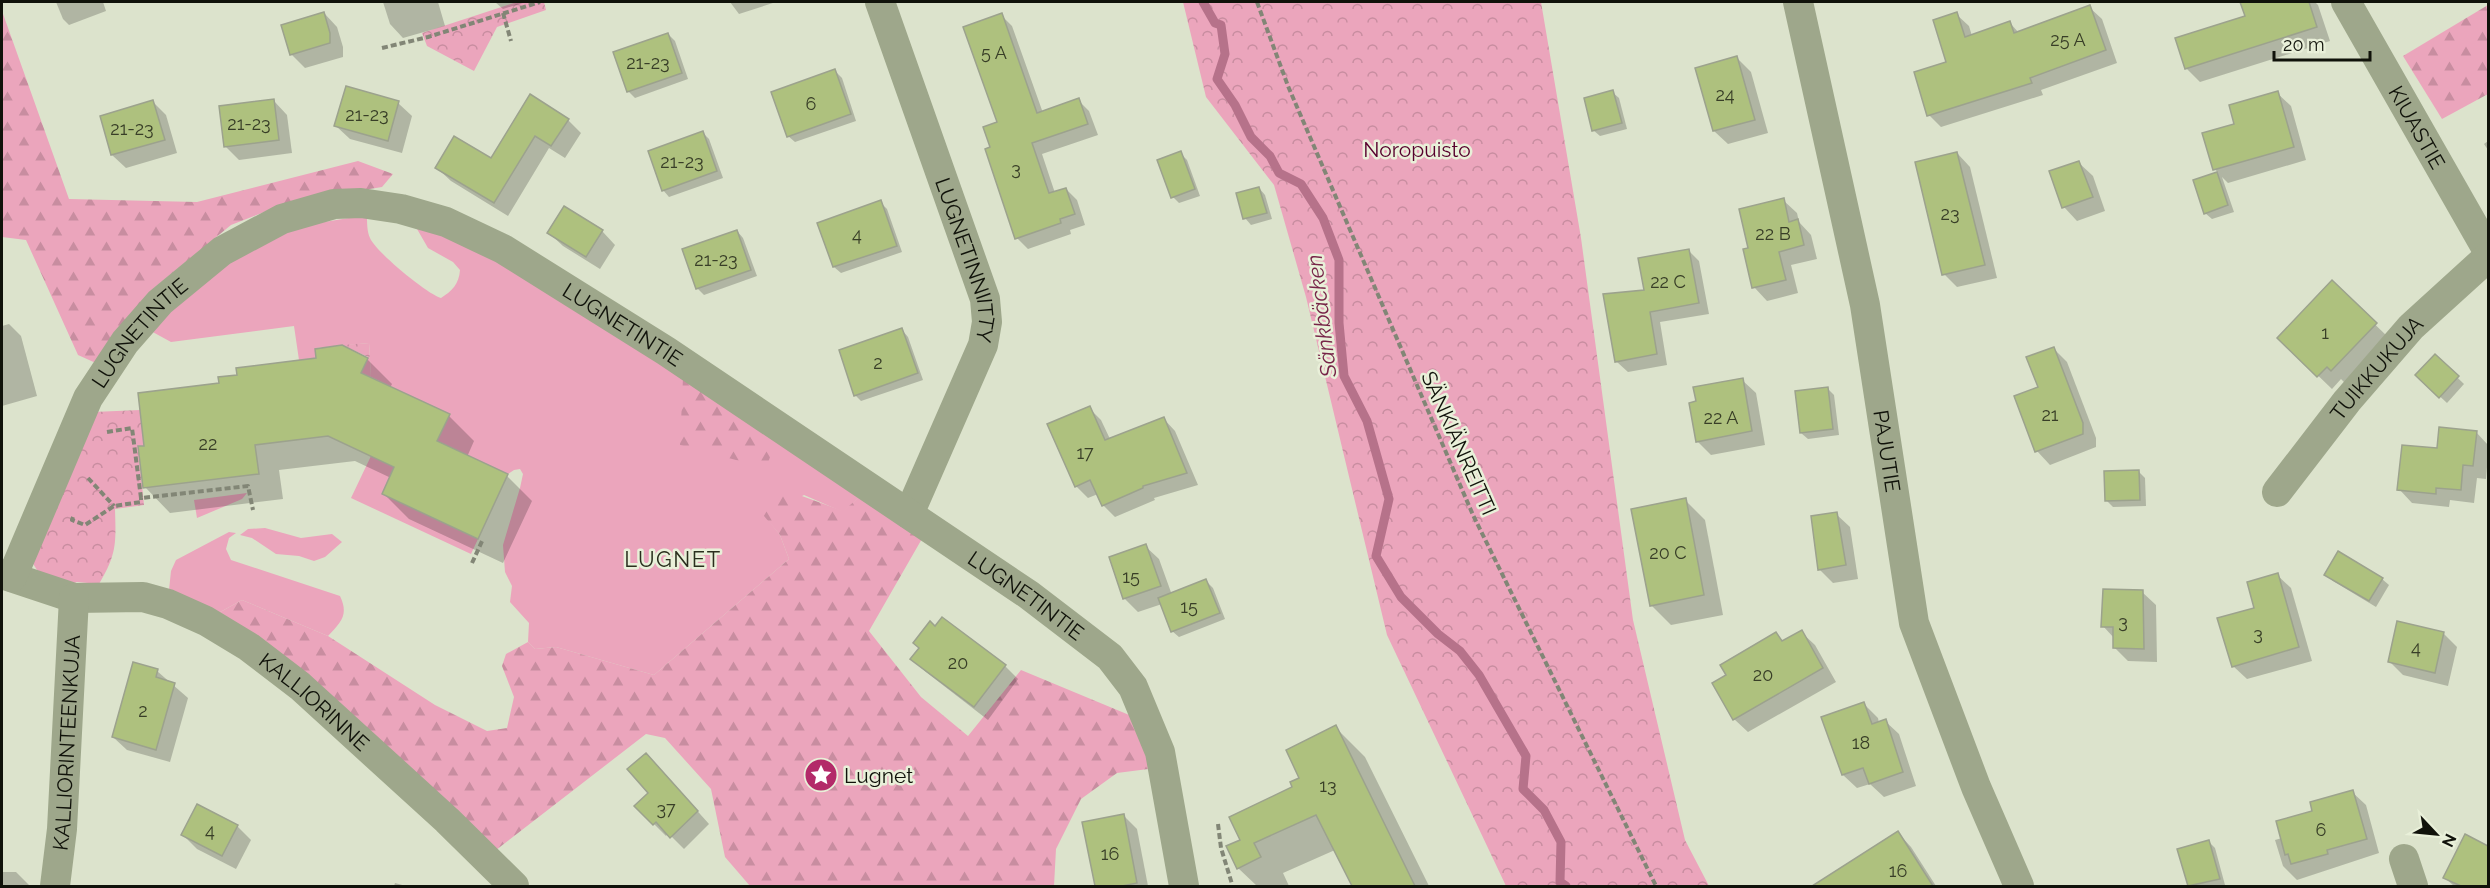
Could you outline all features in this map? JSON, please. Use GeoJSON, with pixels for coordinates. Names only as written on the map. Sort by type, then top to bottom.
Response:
{"type":"FeatureCollection","features":[{"type":"Feature","properties":{"kind":"street","name":"LUGNETINNIITTY"},"geometry":{"type":"LineString","coordinates":[[880,2],[985,298],[987,322],[983,345],[969,381],[909,514]]}},
{"type":"Feature","properties":{"kind":"street","name":"PAJUTIE"},"geometry":{"type":"LineString","coordinates":[[1798,2],[1865,305],[1914,623],[1976,787],[2019,886]]}},
{"type":"Feature","properties":{"kind":"street","name":"KIUASTIE"},"geometry":{"type":"LineString","coordinates":[[2346,2],[2488,251]]}},
{"type":"Feature","properties":{"kind":"street","name":"LUGNETINTIE"},"geometry":{"type":"LineString","coordinates":[[7,575],[88,398],[125,342],[160,302],[222,251],[282,219],[334,204],[361,203],[401,209],[446,222],[503,249],[666,351],[1038,602],[1102,650],[1133,687],[1160,752],[1184,886]]}},
{"type":"Feature","properties":{"kind":"street","name":"TUIKKUKUJA"},"geometry":{"type":"LineString","coordinates":[[2277,492],[2347,401],[2411,327],[2488,257]]}},
{"type":"Feature","properties":{"kind":"street","name":"KALLIORINNE"},"geometry":{"type":"LineString","coordinates":[[7,575],[74,598],[143,597],[168,604],[207,621],[249,647],[309,694],[447,820],[514,886]]}},
{"type":"Feature","properties":{"kind":"street","name":"KALLIORINTEENKUJA"},"geometry":{"type":"LineString","coordinates":[[55,886],[62,828],[74,598]]}},
{"type":"Feature","properties":{"kind":"path"},"geometry":{"type":"LineString","coordinates":[[382,48],[428,37],[540,2]]}},
{"type":"Feature","properties":{"kind":"path","name":"SÄNKIÄNREITTI"},"geometry":{"type":"LineString","coordinates":[[1257,2],[1288,86],[1473,515],[1655,885]]}},
{"type":"Feature","properties":{"kind":"path"},"geometry":{"type":"LineString","coordinates":[[503,13],[511,41]]}},
{"type":"Feature","properties":{"kind":"path"},"geometry":{"type":"LineString","coordinates":[[76,509],[72,519],[85,525],[114,506],[141,502],[132,428],[106,432],[103,442]]}},
{"type":"Feature","properties":{"kind":"path"},"geometry":{"type":"LineString","coordinates":[[84,489],[92,469]]}},
{"type":"Feature","properties":{"kind":"path"},"geometry":{"type":"LineString","coordinates":[[88,478],[114,506]]}},
{"type":"Feature","properties":{"kind":"path"},"geometry":{"type":"LineString","coordinates":[[141,498],[248,486],[253,510]]}},
{"type":"Feature","properties":{"kind":"path"},"geometry":{"type":"LineString","coordinates":[[472,563],[483,539]]}},
{"type":"Feature","properties":{"kind":"path"},"geometry":{"type":"LineString","coordinates":[[1218,824],[1221,848],[1232,884]]}},
{"type":"Feature","properties":{"kind":"path"},"geometry":{"type":"LineString","coordinates":[[1649,886],[1655,885]]}},
{"type":"Feature","properties":{"kind":"green space"},"geometry":{"type":"Polygon","coordinates":[[[517,2],[544,2],[546,10],[497,27],[474,71],[427,46],[422,33],[517,2]]]}},
{"type":"Feature","properties":{"kind":"green space","name":"Noropuisto"},"geometry":{"type":"Polygon","coordinates":[[[1183,2],[1541,2],[1581,238],[1633,620],[1685,840],[1709,886],[1506,886],[1387,635],[1306,297],[1274,185],[1206,97],[1183,2]]]}},
{"type":"Feature","properties":{"kind":"green space"},"geometry":{"type":"Polygon","coordinates":[[[2488,5],[2488,94],[2442,119],[2403,56],[2488,5]]]}},
{"type":"Feature","properties":{"kind":"green space"},"geometry":{"type":"Polygon","coordinates":[[[2,11],[69,199],[197,202],[358,161],[393,174],[382,187],[290,202],[231,225],[154,288],[98,364],[78,355],[26,240],[2,237],[2,11]]]}},
{"type":"Feature","properties":{"kind":"green space"},"geometry":{"type":"Polygon","coordinates":[[[367,215],[368,233],[374,244],[402,272],[434,295],[441,298],[452,290],[460,270],[453,262],[428,248],[413,222],[484,250],[863,494],[843,512],[804,495],[765,516],[780,535],[789,559],[654,675],[556,647],[535,649],[528,642],[529,623],[510,602],[512,586],[505,572],[503,545],[523,474],[520,469],[508,474],[437,441],[449,414],[371,377],[369,343],[316,348],[316,358],[299,360],[294,326],[171,342],[149,330],[232,258],[294,227],[367,215]]]}},
{"type":"Feature","properties":{"kind":"green space"},"geometry":{"type":"Polygon","coordinates":[[[369,343],[371,377],[361,373],[368,357],[342,345],[369,343]]]}},
{"type":"Feature","properties":{"kind":"green space"},"geometry":{"type":"Polygon","coordinates":[[[683,378],[777,438],[766,468],[680,445],[683,378]]]}},
{"type":"Feature","properties":{"kind":"green space"},"geometry":{"type":"Polygon","coordinates":[[[140,410],[144,446],[138,446],[144,505],[115,509],[114,548],[99,584],[77,582],[68,585],[37,570],[32,562],[93,412],[140,410]]]}},
{"type":"Feature","properties":{"kind":"green space"},"geometry":{"type":"Polygon","coordinates":[[[371,456],[394,467],[382,494],[478,539],[471,554],[351,498],[371,456]]]}},
{"type":"Feature","properties":{"kind":"green space"},"geometry":{"type":"Polygon","coordinates":[[[780,488],[843,511],[863,494],[923,537],[869,631],[921,697],[968,736],[1021,670],[1134,717],[1156,768],[1117,773],[1081,799],[1056,849],[1054,886],[750,886],[725,857],[711,789],[665,738],[646,734],[496,850],[213,616],[242,600],[328,636],[435,705],[487,731],[507,728],[514,697],[502,666],[506,654],[528,642],[535,649],[556,647],[654,675],[789,559],[780,535],[764,516],[765,494],[780,488]]]}},
{"type":"Feature","properties":{"kind":"green space"},"geometry":{"type":"Polygon","coordinates":[[[247,493],[242,499],[197,518],[194,500],[247,493]]]}},
{"type":"Feature","properties":{"kind":"green space"},"geometry":{"type":"Polygon","coordinates":[[[265,528],[301,538],[332,534],[342,542],[325,557],[314,561],[299,556],[276,554],[252,538],[240,535],[248,529],[265,528]]]}},
{"type":"Feature","properties":{"kind":"green space"},"geometry":{"type":"Polygon","coordinates":[[[229,532],[236,533],[229,538],[226,549],[231,560],[340,596],[344,613],[337,627],[328,636],[242,600],[213,616],[169,590],[171,571],[176,560],[229,532]]]}},
{"type":"Feature","properties":{"kind":"building"},"geometry":{"type":"Polygon","coordinates":[[[2240,2],[2309,2],[2317,27],[2185,69],[2175,38],[2245,16],[2240,2]]]}},
{"type":"Feature","properties":{"kind":"building"},"geometry":{"type":"Polygon","coordinates":[[[2090,5],[2106,50],[2030,78],[2032,83],[1927,116],[1914,72],[1946,62],[1933,20],[1957,12],[1965,37],[2010,21],[2014,33],[2090,5]]]}},
{"type":"Feature","properties":{"kind":"building"},"geometry":{"type":"Polygon","coordinates":[[[324,12],[330,33],[330,43],[290,55],[281,25],[324,12]]]}},
{"type":"Feature","properties":{"kind":"building"},"geometry":{"type":"Polygon","coordinates":[[[1002,13],[1037,113],[1079,98],[1088,124],[1032,143],[1049,193],[1066,188],[1075,214],[1060,219],[1061,223],[1015,239],[985,149],[990,147],[983,127],[997,122],[963,27],[1002,13]]]}},
{"type":"Feature","properties":{"kind":"building"},"geometry":{"type":"Polygon","coordinates":[[[668,33],[682,73],[627,92],[613,52],[668,33]]]}},
{"type":"Feature","properties":{"kind":"building"},"geometry":{"type":"Polygon","coordinates":[[[1737,56],[1755,120],[1713,131],[1695,68],[1737,56]]]}},
{"type":"Feature","properties":{"kind":"building"},"geometry":{"type":"Polygon","coordinates":[[[835,69],[851,114],[787,137],[771,92],[835,69]]]}},
{"type":"Feature","properties":{"kind":"building"},"geometry":{"type":"Polygon","coordinates":[[[346,86],[399,101],[388,141],[334,126],[346,86]]]}},
{"type":"Feature","properties":{"kind":"building"},"geometry":{"type":"Polygon","coordinates":[[[1613,90],[1622,123],[1592,131],[1584,98],[1613,90]]]}},
{"type":"Feature","properties":{"kind":"building"},"geometry":{"type":"Polygon","coordinates":[[[2278,91],[2294,147],[2213,170],[2202,133],[2234,124],[2229,105],[2278,91]]]}},
{"type":"Feature","properties":{"kind":"building"},"geometry":{"type":"Polygon","coordinates":[[[530,94],[569,119],[551,146],[535,136],[494,203],[435,168],[454,136],[491,158],[530,94]]]}},
{"type":"Feature","properties":{"kind":"building"},"geometry":{"type":"Polygon","coordinates":[[[274,99],[279,140],[224,147],[219,106],[274,99]]]}},
{"type":"Feature","properties":{"kind":"building"},"geometry":{"type":"Polygon","coordinates":[[[153,100],[165,140],[111,155],[100,116],[153,100]]]}},
{"type":"Feature","properties":{"kind":"building"},"geometry":{"type":"Polygon","coordinates":[[[703,131],[717,171],[662,191],[648,151],[703,131]]]}},
{"type":"Feature","properties":{"kind":"building"},"geometry":{"type":"Polygon","coordinates":[[[1181,151],[1195,189],[1171,198],[1157,160],[1181,151]]]}},
{"type":"Feature","properties":{"kind":"building"},"geometry":{"type":"Polygon","coordinates":[[[1957,152],[1985,265],[1942,275],[1915,162],[1957,152]]]}},
{"type":"Feature","properties":{"kind":"building"},"geometry":{"type":"Polygon","coordinates":[[[2079,161],[2093,197],[2062,208],[2049,171],[2079,161]]]}},
{"type":"Feature","properties":{"kind":"building"},"geometry":{"type":"Polygon","coordinates":[[[2217,172],[2228,205],[2204,214],[2193,180],[2217,172]]]}},
{"type":"Feature","properties":{"kind":"building"},"geometry":{"type":"Polygon","coordinates":[[[1259,187],[1267,213],[1243,219],[1236,193],[1259,187]]]}},
{"type":"Feature","properties":{"kind":"building"},"geometry":{"type":"Polygon","coordinates":[[[1784,198],[1789,222],[1798,219],[1804,245],[1779,252],[1786,280],[1752,288],[1743,249],[1748,248],[1739,209],[1784,198]]]}},
{"type":"Feature","properties":{"kind":"building"},"geometry":{"type":"Polygon","coordinates":[[[881,200],[897,246],[833,267],[817,223],[881,200]]]}},
{"type":"Feature","properties":{"kind":"building"},"geometry":{"type":"Polygon","coordinates":[[[564,206],[603,230],[586,257],[547,233],[564,206]]]}},
{"type":"Feature","properties":{"kind":"building"},"geometry":{"type":"Polygon","coordinates":[[[737,230],[751,270],[696,289],[682,249],[737,230]]]}},
{"type":"Feature","properties":{"kind":"building"},"geometry":{"type":"Polygon","coordinates":[[[1689,249],[1699,303],[1650,312],[1657,354],[1615,362],[1603,294],[1644,290],[1638,258],[1689,249]]]}},
{"type":"Feature","properties":{"kind":"building"},"geometry":{"type":"Polygon","coordinates":[[[2332,280],[2377,323],[2331,371],[2327,367],[2317,377],[2277,338],[2332,280]]]}},
{"type":"Feature","properties":{"kind":"building"},"geometry":{"type":"Polygon","coordinates":[[[902,328],[918,373],[854,396],[839,350],[902,328]]]}},
{"type":"Feature","properties":{"kind":"building"},"geometry":{"type":"Polygon","coordinates":[[[342,345],[368,358],[361,373],[450,414],[437,441],[508,474],[478,539],[382,494],[394,467],[328,436],[255,445],[259,474],[143,488],[138,446],[144,446],[138,393],[219,383],[218,377],[237,375],[236,368],[316,358],[315,349],[342,345]]]}},
{"type":"Feature","properties":{"kind":"building"},"geometry":{"type":"Polygon","coordinates":[[[2054,347],[2083,423],[2083,434],[2035,452],[2014,396],[2038,387],[2026,357],[2054,347]]]}},
{"type":"Feature","properties":{"kind":"building"},"geometry":{"type":"Polygon","coordinates":[[[2435,354],[2459,376],[2439,398],[2415,375],[2435,354]]]}},
{"type":"Feature","properties":{"kind":"building"},"geometry":{"type":"Polygon","coordinates":[[[1743,378],[1752,431],[1696,442],[1689,403],[1696,401],[1693,387],[1743,378]]]}},
{"type":"Feature","properties":{"kind":"building"},"geometry":{"type":"Polygon","coordinates":[[[1828,387],[1833,429],[1800,433],[1795,391],[1828,387]]]}},
{"type":"Feature","properties":{"kind":"building"},"geometry":{"type":"Polygon","coordinates":[[[1090,406],[1105,440],[1164,417],[1187,473],[1143,486],[1102,506],[1090,480],[1075,487],[1047,424],[1090,406]]]}},
{"type":"Feature","properties":{"kind":"building"},"geometry":{"type":"Polygon","coordinates":[[[2439,427],[2477,431],[2473,466],[2463,465],[2461,490],[2436,488],[2436,494],[2397,490],[2402,445],[2437,448],[2439,427]]]}},
{"type":"Feature","properties":{"kind":"building"},"geometry":{"type":"Polygon","coordinates":[[[2139,470],[2140,500],[2105,501],[2104,471],[2139,470]]]}},
{"type":"Feature","properties":{"kind":"building"},"geometry":{"type":"Polygon","coordinates":[[[1686,498],[1704,595],[1650,606],[1631,509],[1686,498]]]}},
{"type":"Feature","properties":{"kind":"building"},"geometry":{"type":"Polygon","coordinates":[[[1837,512],[1846,565],[1818,570],[1811,516],[1837,512]]]}},
{"type":"Feature","properties":{"kind":"building"},"geometry":{"type":"Polygon","coordinates":[[[1146,544],[1161,586],[1123,599],[1109,557],[1146,544]]]}},
{"type":"Feature","properties":{"kind":"building"},"geometry":{"type":"Polygon","coordinates":[[[2338,551],[2383,578],[2369,601],[2324,575],[2338,551]]]}},
{"type":"Feature","properties":{"kind":"building"},"geometry":{"type":"Polygon","coordinates":[[[2278,573],[2299,647],[2232,667],[2217,618],[2254,608],[2247,582],[2278,573]]]}},
{"type":"Feature","properties":{"kind":"building"},"geometry":{"type":"Polygon","coordinates":[[[1206,579],[1220,613],[1171,632],[1158,598],[1206,579]]]}},
{"type":"Feature","properties":{"kind":"building"},"geometry":{"type":"Polygon","coordinates":[[[2103,589],[2143,590],[2144,649],[2113,648],[2113,627],[2101,627],[2103,589]]]}},
{"type":"Feature","properties":{"kind":"building"},"geometry":{"type":"Polygon","coordinates":[[[942,617],[1006,665],[974,707],[910,659],[919,648],[913,643],[930,621],[935,626],[942,617]]]}},
{"type":"Feature","properties":{"kind":"building"},"geometry":{"type":"Polygon","coordinates":[[[2397,621],[2444,632],[2435,673],[2388,662],[2397,621]]]}},
{"type":"Feature","properties":{"kind":"building"},"geometry":{"type":"Polygon","coordinates":[[[1802,630],[1823,668],[1733,720],[1712,683],[1726,675],[1720,665],[1776,632],[1782,641],[1802,630]]]}},
{"type":"Feature","properties":{"kind":"building"},"geometry":{"type":"Polygon","coordinates":[[[133,662],[158,669],[156,677],[175,683],[156,750],[112,737],[133,662]]]}},
{"type":"Feature","properties":{"kind":"building"},"geometry":{"type":"Polygon","coordinates":[[[1864,702],[1872,724],[1886,719],[1903,772],[1869,784],[1863,768],[1842,775],[1821,717],[1864,702]]]}},
{"type":"Feature","properties":{"kind":"building"},"geometry":{"type":"Polygon","coordinates":[[[1336,725],[1415,886],[1352,886],[1316,815],[1254,843],[1261,857],[1237,869],[1226,846],[1240,840],[1229,817],[1292,787],[1290,782],[1299,778],[1286,750],[1336,725]]]}},
{"type":"Feature","properties":{"kind":"building"},"geometry":{"type":"Polygon","coordinates":[[[646,753],[698,811],[670,838],[656,822],[653,825],[634,806],[648,793],[627,769],[646,753]]]}},
{"type":"Feature","properties":{"kind":"building"},"geometry":{"type":"Polygon","coordinates":[[[2353,790],[2367,839],[2327,850],[2328,854],[2291,864],[2288,854],[2285,855],[2276,821],[2312,811],[2310,802],[2353,790]]]}},
{"type":"Feature","properties":{"kind":"building"},"geometry":{"type":"Polygon","coordinates":[[[197,804],[238,825],[222,856],[181,835],[197,804]]]}},
{"type":"Feature","properties":{"kind":"building"},"geometry":{"type":"Polygon","coordinates":[[[1124,814],[1137,883],[1122,886],[1095,886],[1082,822],[1124,814]]]}},
{"type":"Feature","properties":{"kind":"building"},"geometry":{"type":"Polygon","coordinates":[[[1898,831],[1933,886],[1812,886],[1898,831]]]}},
{"type":"Feature","properties":{"kind":"building"},"geometry":{"type":"Polygon","coordinates":[[[2465,834],[2488,846],[2488,886],[2461,886],[2443,878],[2465,834]]]}},
{"type":"Feature","properties":{"kind":"building"},"geometry":{"type":"Polygon","coordinates":[[[2209,840],[2220,879],[2188,886],[2177,849],[2209,840]]]}},
{"type":"Feature","properties":{"kind":"waterway","name":"Sänkbäcken"},"geometry":{"type":"LineString","coordinates":[[1203,2],[1215,23],[1221,25],[1225,54],[1217,79],[1235,105],[1251,137],[1270,156],[1279,173],[1301,184],[1323,218],[1339,260],[1339,323],[1344,376],[1367,421],[1389,499],[1376,556],[1401,597],[1438,634],[1460,651],[1479,675],[1526,756],[1523,789],[1544,810],[1561,842],[1560,882],[1566,886]]}},
{"type":"Feature","properties":{"kind":"place","name":"Lugnet"},"geometry":{"type":"Point","coordinates":[821,775]}},
{"type":"Feature","properties":{"kind":"district","name":"LUGNET"},"geometry":{"type":"Point","coordinates":[673,559]}}]}
